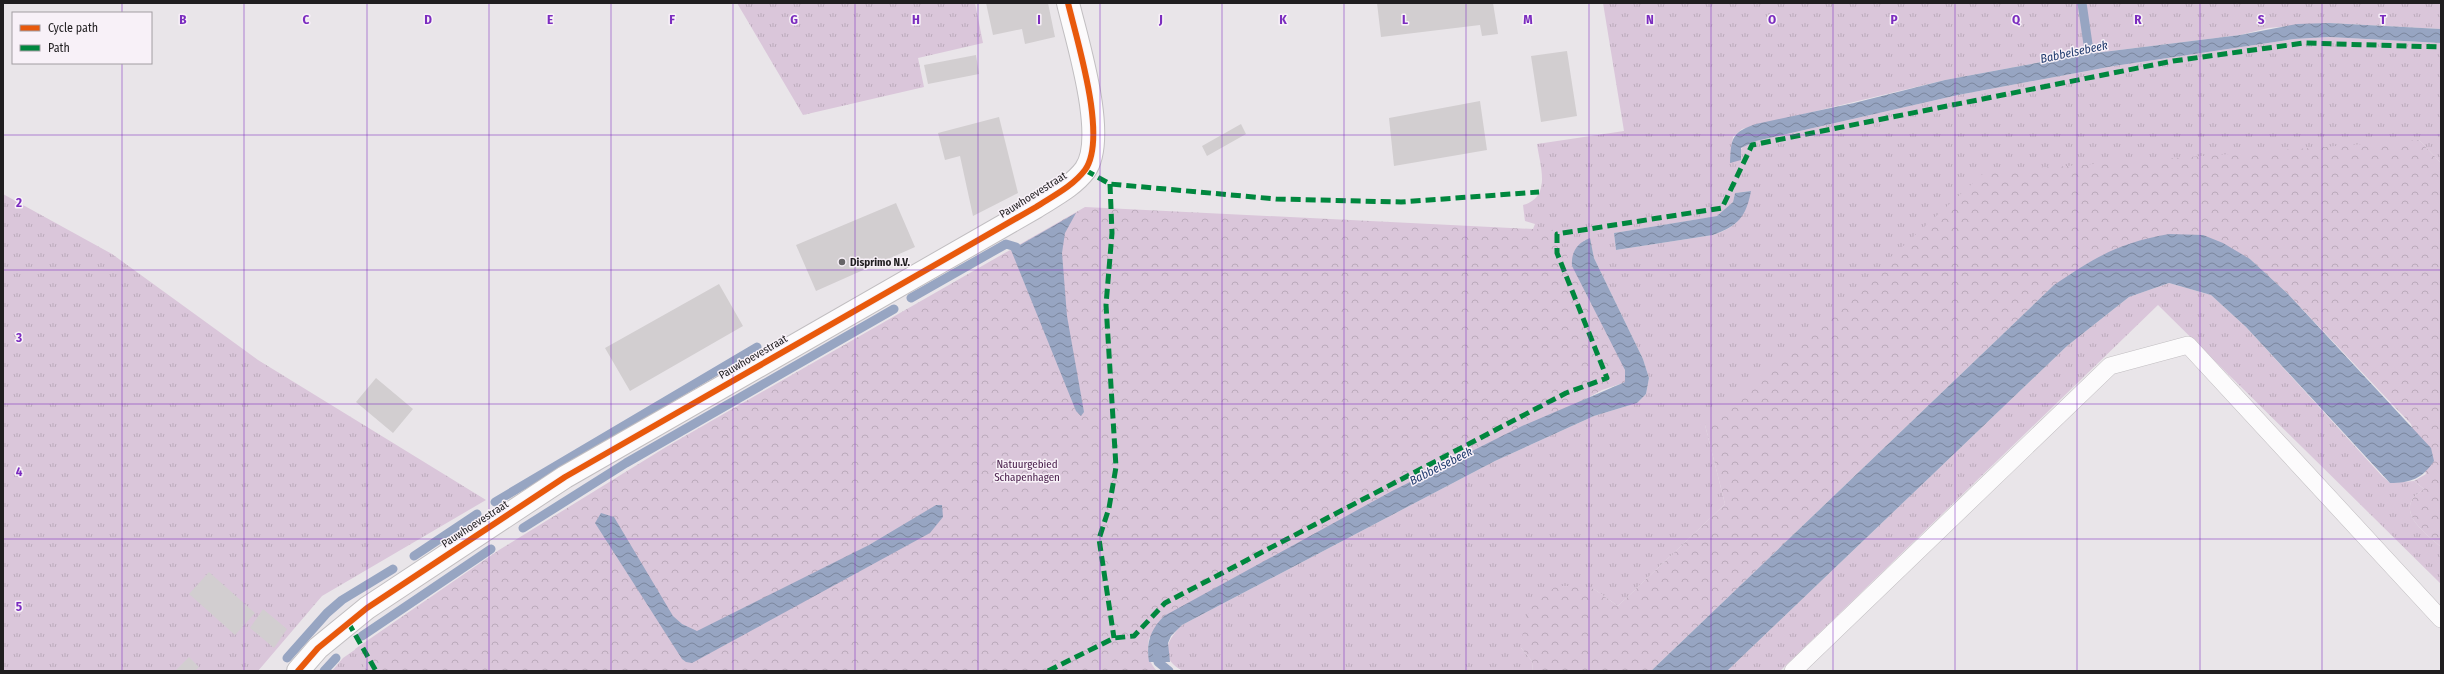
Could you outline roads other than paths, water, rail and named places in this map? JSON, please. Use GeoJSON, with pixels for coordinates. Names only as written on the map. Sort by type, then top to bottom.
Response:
{"type":"FeatureCollection","features":[{"type":"Feature","properties":{"kind":"street","name":"Pauwhoevestraat"},"geometry":{"type":"LineString","coordinates":[[298,671],[318,648],[367,608],[565,477],[1036,207],[1072,184],[1085,170],[1092,154],[1094,132],[1093,118],[1068,3]]}},
{"type":"Feature","properties":{"kind":"lane"},"geometry":{"type":"LineString","coordinates":[[1793,671],[2110,366],[2188,345],[2441,618]]}},
{"type":"Feature","properties":{"kind":"water"},"geometry":{"type":"Polygon","coordinates":[[[2329,23],[2441,29],[2441,43],[2329,37],[2294,39],[2114,66],[1958,95],[1756,141],[1741,148],[1741,160],[1730,163],[1731,147],[1734,137],[1742,130],[1756,124],[1854,103],[1945,80],[2079,55],[2240,35],[2297,24],[2329,23]]]}},
{"type":"Feature","properties":{"kind":"water"},"geometry":{"type":"Polygon","coordinates":[[[1751,191],[1746,208],[1740,219],[1722,232],[1713,235],[1616,250],[1614,233],[1717,216],[1733,202],[1735,193],[1751,191]]]}},
{"type":"Feature","properties":{"kind":"water"},"geometry":{"type":"Polygon","coordinates":[[[1076,213],[1065,233],[1062,253],[1067,316],[1084,412],[1081,416],[1076,411],[1011,250],[1076,213]]]}},
{"type":"Feature","properties":{"kind":"water"},"geometry":{"type":"Polygon","coordinates":[[[2169,234],[2203,235],[2223,243],[2250,259],[2288,294],[2431,448],[2434,461],[2430,467],[2421,475],[2410,481],[2390,483],[2246,327],[2211,295],[2169,283],[2129,297],[2067,346],[1727,671],[1651,671],[2054,285],[2108,252],[2135,242],[2169,234]]]}},
{"type":"Feature","properties":{"kind":"water"},"geometry":{"type":"Polygon","coordinates":[[[1590,238],[1594,258],[1643,359],[1649,378],[1646,394],[1637,403],[1594,416],[1495,461],[1182,625],[1171,636],[1168,643],[1170,662],[1149,662],[1148,649],[1150,637],[1155,626],[1164,616],[1392,491],[1522,426],[1625,382],[1625,370],[1572,266],[1574,252],[1578,245],[1590,238]]]}},
{"type":"Feature","properties":{"kind":"water"},"geometry":{"type":"Polygon","coordinates":[[[936,505],[942,505],[943,517],[930,533],[692,663],[686,662],[682,659],[595,523],[601,513],[614,517],[673,616],[682,624],[697,631],[869,545],[936,505]]]}},
{"type":"Feature","properties":{"kind":"waterway"},"geometry":{"type":"LineString","coordinates":[[2082,3],[2090,58]]}},
{"type":"Feature","properties":{"kind":"waterway"},"geometry":{"type":"LineString","coordinates":[[911,298],[1006,244],[1016,247]]}},
{"type":"Feature","properties":{"kind":"waterway"},"geometry":{"type":"LineString","coordinates":[[523,528],[626,463],[894,309]]}},
{"type":"Feature","properties":{"kind":"waterway"},"geometry":{"type":"LineString","coordinates":[[495,502],[757,347]]}},
{"type":"Feature","properties":{"kind":"waterway"},"geometry":{"type":"LineString","coordinates":[[414,556],[477,514]]}},
{"type":"Feature","properties":{"kind":"waterway"},"geometry":{"type":"LineString","coordinates":[[362,636],[491,549]]}},
{"type":"Feature","properties":{"kind":"waterway"},"geometry":{"type":"LineString","coordinates":[[287,658],[327,613],[342,600],[393,569]]}},
{"type":"Feature","properties":{"kind":"waterway","name":"Babbelsebeek"},"geometry":{"type":"LineString","coordinates":[[1157,650],[1158,662],[1169,671]]}},
{"type":"Feature","properties":{"kind":"waterway"},"geometry":{"type":"LineString","coordinates":[[324,671],[336,658]]}},
{"type":"Feature","properties":{"kind":"place","name":"Disprimo N.V."},"geometry":{"type":"Point","coordinates":[842,262]}},
{"type":"Feature","properties":{"kind":"park label","name":"Natuurgebied Schapenhagen"},"geometry":{"type":"Point","coordinates":[1027,470]}}]}
